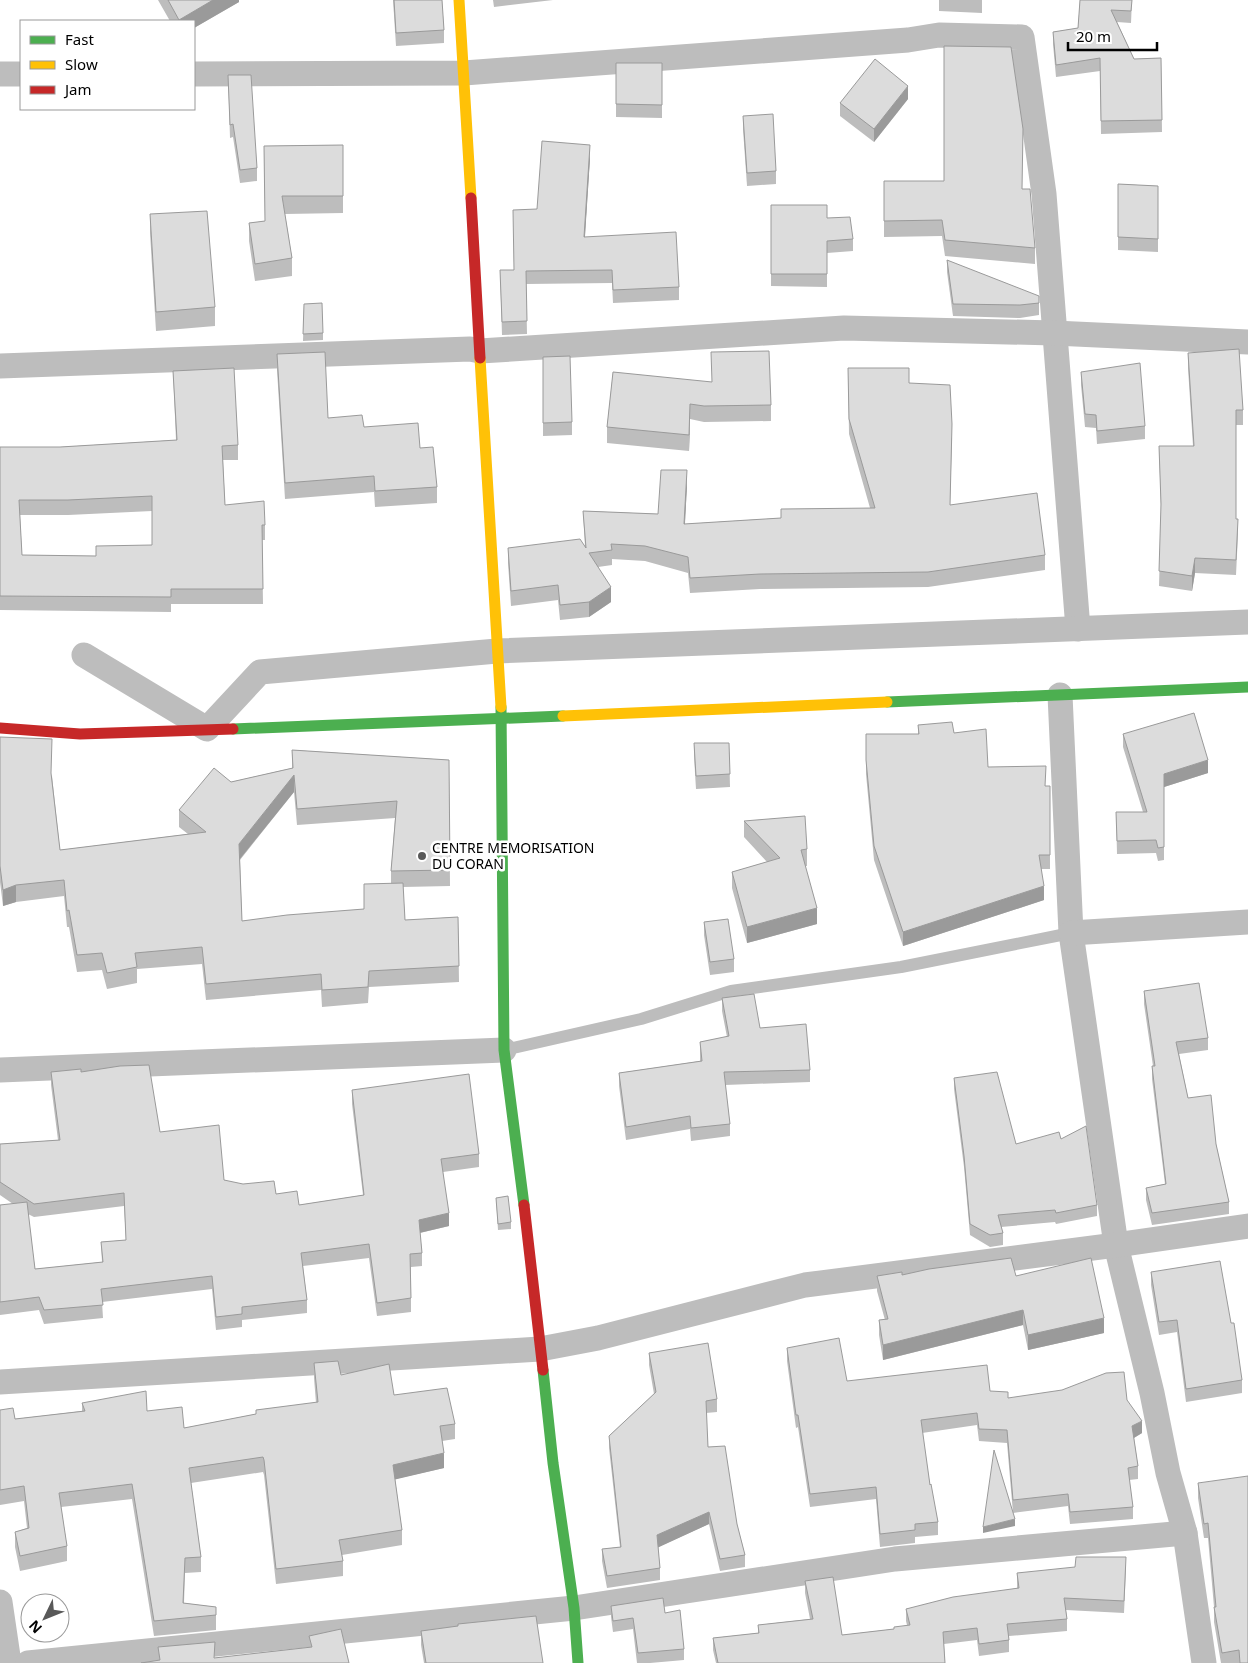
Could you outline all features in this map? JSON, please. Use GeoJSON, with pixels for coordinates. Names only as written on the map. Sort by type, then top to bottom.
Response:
{"type":"FeatureCollection","features":[{"type":"Feature","properties":{"kind":"main road"},"geometry":{"type":"LineString","coordinates":[[459,0],[502,719],[504,1050],[521,1176],[553,1463],[574,1608],[578,1663]]}},
{"type":"Feature","properties":{"kind":"main road"},"geometry":{"type":"LineString","coordinates":[[0,728],[80,734],[502,719],[1248,687]]}},
{"type":"Feature","properties":{"kind":"street"},"geometry":{"type":"LineString","coordinates":[[195,74],[464,73],[908,40],[939,35],[1022,36],[1044,194],[1078,629]]}},
{"type":"Feature","properties":{"kind":"street"},"geometry":{"type":"LineString","coordinates":[[0,74],[20,74]]}},
{"type":"Feature","properties":{"kind":"street"},"geometry":{"type":"LineString","coordinates":[[0,366],[470,349],[480,351],[844,328],[1054,333],[1248,342]]}},
{"type":"Feature","properties":{"kind":"street"},"geometry":{"type":"LineString","coordinates":[[84,655],[207,729],[260,672],[498,651],[1248,622]]}},
{"type":"Feature","properties":{"kind":"street"},"geometry":{"type":"LineString","coordinates":[[1060,695],[1071,932],[1116,1245],[1152,1393],[1168,1473],[1185,1533],[1204,1663]]}},
{"type":"Feature","properties":{"kind":"street"},"geometry":{"type":"LineString","coordinates":[[1071,932],[1248,922]]}},
{"type":"Feature","properties":{"kind":"street"},"geometry":{"type":"LineString","coordinates":[[0,1070],[504,1050]]}},
{"type":"Feature","properties":{"kind":"street"},"geometry":{"type":"LineString","coordinates":[[0,1382],[540,1349],[598,1338],[806,1285],[1248,1226]]}},
{"type":"Feature","properties":{"kind":"street"},"geometry":{"type":"LineString","coordinates":[[28,1663],[574,1608],[895,1559],[1185,1533]]}},
{"type":"Feature","properties":{"kind":"street"},"geometry":{"type":"LineString","coordinates":[[0,1602],[9,1663]]}},
{"type":"Feature","properties":{"kind":"lane"},"geometry":{"type":"LineString","coordinates":[[504,1050],[641,1019],[731,991],[901,967],[1071,932]]}},
{"type":"Feature","properties":{"kind":"building"},"geometry":{"type":"Polygon","coordinates":[[[168,0],[213,0],[179,20],[168,0]]]}},
{"type":"Feature","properties":{"kind":"building"},"geometry":{"type":"Polygon","coordinates":[[[394,0],[442,0],[444,30],[396,33],[394,0]]]}},
{"type":"Feature","properties":{"kind":"building"},"geometry":{"type":"Polygon","coordinates":[[[1080,0],[1132,0],[1131,11],[1111,10],[1134,59],[1161,58],[1162,120],[1101,121],[1100,58],[1056,65],[1053,32],[1078,28],[1080,0]]]}},
{"type":"Feature","properties":{"kind":"building"},"geometry":{"type":"Polygon","coordinates":[[[944,46],[1011,47],[1023,129],[1022,189],[1030,189],[1035,248],[945,240],[942,220],[884,221],[884,181],[944,181],[944,46]]]}},
{"type":"Feature","properties":{"kind":"building"},"geometry":{"type":"Polygon","coordinates":[[[875,59],[908,86],[874,129],[840,103],[875,59]]]}},
{"type":"Feature","properties":{"kind":"building"},"geometry":{"type":"Polygon","coordinates":[[[616,63],[662,63],[662,105],[616,104],[616,63]]]}},
{"type":"Feature","properties":{"kind":"building"},"geometry":{"type":"Polygon","coordinates":[[[228,75],[251,75],[257,168],[240,170],[233,124],[230,125],[228,75]]]}},
{"type":"Feature","properties":{"kind":"building"},"geometry":{"type":"Polygon","coordinates":[[[773,114],[776,171],[747,173],[743,116],[773,114]]]}},
{"type":"Feature","properties":{"kind":"building"},"geometry":{"type":"Polygon","coordinates":[[[542,141],[590,145],[584,237],[676,232],[679,287],[613,290],[612,270],[526,271],[527,321],[502,322],[500,270],[514,270],[513,210],[537,209],[542,141]]]}},
{"type":"Feature","properties":{"kind":"building"},"geometry":{"type":"Polygon","coordinates":[[[343,145],[343,196],[282,196],[292,258],[255,264],[249,223],[265,221],[264,146],[343,145]]]}},
{"type":"Feature","properties":{"kind":"building"},"geometry":{"type":"Polygon","coordinates":[[[1118,184],[1158,186],[1158,239],[1118,237],[1118,184]]]}},
{"type":"Feature","properties":{"kind":"building"},"geometry":{"type":"Polygon","coordinates":[[[771,205],[827,205],[827,218],[850,217],[853,239],[827,241],[827,274],[771,274],[771,205]]]}},
{"type":"Feature","properties":{"kind":"building"},"geometry":{"type":"Polygon","coordinates":[[[207,211],[215,307],[156,312],[150,214],[207,211]]]}},
{"type":"Feature","properties":{"kind":"building"},"geometry":{"type":"Polygon","coordinates":[[[947,260],[1039,296],[1039,303],[1020,305],[953,304],[947,260]]]}},
{"type":"Feature","properties":{"kind":"building"},"geometry":{"type":"Polygon","coordinates":[[[322,303],[323,333],[303,334],[304,304],[322,303]]]}},
{"type":"Feature","properties":{"kind":"building"},"geometry":{"type":"Polygon","coordinates":[[[1239,349],[1243,410],[1236,410],[1236,519],[1238,519],[1236,560],[1195,558],[1192,576],[1159,571],[1161,504],[1159,446],[1194,446],[1188,353],[1239,349]]]}},
{"type":"Feature","properties":{"kind":"building"},"geometry":{"type":"Polygon","coordinates":[[[769,351],[771,405],[704,406],[690,404],[689,435],[607,427],[613,372],[712,382],[711,352],[769,351]]]}},
{"type":"Feature","properties":{"kind":"building"},"geometry":{"type":"Polygon","coordinates":[[[325,352],[328,418],[362,415],[364,427],[418,423],[420,448],[433,447],[437,487],[375,491],[374,476],[285,483],[277,354],[325,352]]]}},
{"type":"Feature","properties":{"kind":"building"},"geometry":{"type":"Polygon","coordinates":[[[570,356],[572,422],[543,423],[543,357],[570,356]]]}},
{"type":"Feature","properties":{"kind":"building"},"geometry":{"type":"Polygon","coordinates":[[[1140,363],[1145,426],[1097,431],[1096,415],[1085,414],[1081,372],[1140,363]]]}},
{"type":"Feature","properties":{"kind":"building"},"geometry":{"type":"Polygon","coordinates":[[[234,368],[238,445],[222,446],[225,505],[264,501],[265,525],[262,525],[263,589],[171,589],[171,597],[0,596],[0,447],[60,447],[177,440],[173,371],[234,368]],[[152,496],[19,500],[22,555],[96,556],[96,546],[152,545],[152,496]]]}},
{"type":"Feature","properties":{"kind":"building"},"geometry":{"type":"Polygon","coordinates":[[[848,368],[909,368],[909,383],[950,385],[952,424],[950,505],[1037,493],[1045,555],[928,572],[760,574],[690,578],[688,557],[645,546],[611,544],[612,550],[589,553],[611,587],[589,602],[560,605],[558,585],[511,591],[508,548],[580,539],[586,548],[583,511],[658,514],[661,470],[687,470],[684,524],[781,518],[781,509],[875,508],[849,419],[848,368]]]}},
{"type":"Feature","properties":{"kind":"building"},"geometry":{"type":"Polygon","coordinates":[[[1194,713],[1208,760],[1164,774],[1164,847],[1158,848],[1156,840],[1117,841],[1116,812],[1147,812],[1123,734],[1194,713]]]}},
{"type":"Feature","properties":{"kind":"building"},"geometry":{"type":"Polygon","coordinates":[[[952,722],[954,733],[986,729],[988,767],[1046,766],[1045,786],[1050,786],[1050,855],[1039,855],[1044,886],[903,932],[874,846],[866,760],[866,734],[919,734],[918,725],[952,722]]]}},
{"type":"Feature","properties":{"kind":"building"},"geometry":{"type":"Polygon","coordinates":[[[0,737],[52,739],[51,773],[60,850],[206,832],[179,810],[214,768],[231,782],[293,768],[292,750],[449,760],[450,870],[391,871],[397,801],[297,809],[294,775],[239,844],[242,921],[287,915],[364,909],[364,884],[403,883],[405,920],[458,917],[459,966],[369,971],[368,987],[322,990],[321,974],[206,984],[202,947],[135,953],[137,967],[107,973],[102,953],[77,955],[69,910],[67,911],[64,880],[16,885],[3,890],[0,866],[0,737]]]}},
{"type":"Feature","properties":{"kind":"building"},"geometry":{"type":"Polygon","coordinates":[[[694,743],[729,743],[730,774],[696,776],[694,743]]]}},
{"type":"Feature","properties":{"kind":"building"},"geometry":{"type":"Polygon","coordinates":[[[805,816],[807,849],[801,850],[817,908],[747,927],[732,872],[780,858],[744,821],[805,816]]]}},
{"type":"Feature","properties":{"kind":"building"},"geometry":{"type":"Polygon","coordinates":[[[728,919],[734,959],[710,962],[704,922],[728,919]]]}},
{"type":"Feature","properties":{"kind":"building"},"geometry":{"type":"Polygon","coordinates":[[[1199,983],[1208,1038],[1176,1042],[1188,1098],[1211,1095],[1216,1144],[1229,1202],[1152,1213],[1146,1188],[1166,1184],[1152,1066],[1155,1066],[1144,991],[1199,983]]]}},
{"type":"Feature","properties":{"kind":"building"},"geometry":{"type":"Polygon","coordinates":[[[754,994],[760,1028],[806,1024],[810,1070],[724,1072],[730,1124],[691,1128],[690,1116],[626,1127],[619,1073],[702,1061],[700,1042],[729,1036],[722,998],[754,994]]]}},
{"type":"Feature","properties":{"kind":"building"},"geometry":{"type":"Polygon","coordinates":[[[149,1065],[160,1132],[219,1125],[224,1180],[243,1184],[274,1181],[276,1194],[297,1191],[299,1205],[364,1195],[352,1090],[469,1074],[479,1154],[441,1159],[449,1213],[419,1220],[422,1253],[410,1254],[411,1298],[377,1303],[369,1244],[301,1253],[307,1300],[242,1307],[242,1314],[216,1317],[212,1276],[101,1289],[103,1305],[44,1310],[39,1297],[0,1302],[0,1205],[27,1202],[35,1269],[103,1262],[101,1242],[126,1240],[124,1193],[34,1204],[0,1182],[0,1144],[60,1140],[51,1072],[81,1069],[81,1072],[120,1066],[149,1065]]]}},
{"type":"Feature","properties":{"kind":"building"},"geometry":{"type":"Polygon","coordinates":[[[997,1072],[1016,1144],[1059,1132],[1061,1139],[1086,1126],[1097,1205],[1056,1213],[1055,1210],[998,1215],[1003,1233],[990,1235],[970,1224],[954,1078],[997,1072]]]}},
{"type":"Feature","properties":{"kind":"building"},"geometry":{"type":"Polygon","coordinates":[[[508,1196],[511,1222],[498,1224],[496,1198],[508,1196]]]}},
{"type":"Feature","properties":{"kind":"building"},"geometry":{"type":"Polygon","coordinates":[[[1011,1258],[1016,1276],[1091,1258],[1104,1318],[1028,1335],[1023,1310],[883,1345],[879,1320],[888,1319],[877,1276],[902,1272],[902,1275],[929,1269],[1011,1258]]]}},
{"type":"Feature","properties":{"kind":"building"},"geometry":{"type":"Polygon","coordinates":[[[1220,1261],[1231,1323],[1234,1323],[1242,1380],[1186,1389],[1177,1320],[1159,1322],[1151,1272],[1220,1261]]]}},
{"type":"Feature","properties":{"kind":"building"},"geometry":{"type":"Polygon","coordinates":[[[839,1338],[847,1381],[987,1365],[990,1391],[1008,1392],[1008,1398],[1062,1390],[1106,1373],[1124,1372],[1127,1400],[1142,1421],[1132,1426],[1138,1466],[1128,1468],[1133,1507],[1070,1512],[1068,1494],[1013,1500],[1007,1430],[979,1429],[977,1413],[921,1420],[930,1485],[938,1522],[915,1524],[915,1530],[880,1534],[876,1487],[810,1494],[798,1415],[796,1415],[787,1348],[839,1338]]]}},
{"type":"Feature","properties":{"kind":"building"},"geometry":{"type":"Polygon","coordinates":[[[708,1343],[717,1399],[706,1401],[708,1447],[725,1446],[737,1524],[745,1555],[720,1559],[709,1512],[657,1535],[660,1568],[607,1576],[602,1549],[621,1547],[609,1436],[656,1392],[649,1353],[708,1343]]]}},
{"type":"Feature","properties":{"kind":"building"},"geometry":{"type":"Polygon","coordinates":[[[338,1361],[341,1375],[389,1364],[394,1395],[447,1388],[455,1424],[440,1426],[444,1453],[393,1465],[402,1530],[339,1540],[343,1561],[276,1569],[263,1457],[189,1468],[201,1557],[185,1558],[183,1603],[216,1607],[216,1615],[154,1621],[132,1484],[59,1493],[67,1546],[20,1556],[15,1532],[29,1528],[24,1486],[0,1490],[0,1410],[13,1408],[15,1419],[85,1411],[82,1403],[146,1391],[147,1411],[182,1407],[184,1428],[256,1414],[256,1410],[318,1402],[314,1363],[338,1361]]]}},
{"type":"Feature","properties":{"kind":"building"},"geometry":{"type":"Polygon","coordinates":[[[994,1450],[1015,1519],[983,1527],[994,1450]]]}},
{"type":"Feature","properties":{"kind":"building"},"geometry":{"type":"Polygon","coordinates":[[[1248,1476],[1248,1663],[1240,1663],[1239,1650],[1222,1653],[1214,1607],[1216,1607],[1208,1523],[1204,1524],[1198,1483],[1248,1476]]]}},
{"type":"Feature","properties":{"kind":"building"},"geometry":{"type":"Polygon","coordinates":[[[1076,1557],[1126,1557],[1124,1601],[1064,1598],[1067,1619],[1007,1624],[1009,1640],[979,1644],[977,1628],[943,1632],[945,1663],[718,1663],[713,1638],[759,1633],[758,1625],[813,1619],[805,1581],[833,1577],[842,1635],[894,1629],[894,1627],[910,1625],[906,1609],[953,1597],[1019,1588],[1017,1573],[1075,1567],[1076,1557]]]}},
{"type":"Feature","properties":{"kind":"building"},"geometry":{"type":"Polygon","coordinates":[[[663,1598],[665,1613],[680,1610],[684,1649],[638,1653],[633,1618],[613,1621],[611,1606],[663,1598]]]}},
{"type":"Feature","properties":{"kind":"building"},"geometry":{"type":"Polygon","coordinates":[[[536,1616],[543,1663],[426,1663],[421,1631],[458,1626],[458,1624],[536,1616]]]}},
{"type":"Feature","properties":{"kind":"building"},"geometry":{"type":"Polygon","coordinates":[[[341,1629],[349,1663],[141,1663],[160,1660],[158,1647],[215,1642],[214,1658],[312,1647],[309,1636],[341,1629]]]}},
{"type":"Feature","properties":{"kind":"traffic: fast"},"geometry":{"type":"LineString","coordinates":[[887,702],[1248,687]]}},
{"type":"Feature","properties":{"kind":"traffic: fast"},"geometry":{"type":"LineString","coordinates":[[501,707],[504,1050],[524,1205]]}},
{"type":"Feature","properties":{"kind":"traffic: fast"},"geometry":{"type":"LineString","coordinates":[[233,729],[563,716]]}},
{"type":"Feature","properties":{"kind":"traffic: fast"},"geometry":{"type":"LineString","coordinates":[[543,1370],[553,1463],[574,1608],[578,1663]]}},
{"type":"Feature","properties":{"kind":"traffic: slow"},"geometry":{"type":"LineString","coordinates":[[459,0],[471,198]]}},
{"type":"Feature","properties":{"kind":"traffic: slow"},"geometry":{"type":"LineString","coordinates":[[480,358],[501,707]]}},
{"type":"Feature","properties":{"kind":"traffic: slow"},"geometry":{"type":"LineString","coordinates":[[563,716],[887,702]]}},
{"type":"Feature","properties":{"kind":"traffic: jam"},"geometry":{"type":"LineString","coordinates":[[471,198],[480,358]]}},
{"type":"Feature","properties":{"kind":"traffic: jam"},"geometry":{"type":"LineString","coordinates":[[0,728],[80,734],[233,729]]}},
{"type":"Feature","properties":{"kind":"traffic: jam"},"geometry":{"type":"LineString","coordinates":[[524,1205],[543,1370]]}},
{"type":"Feature","properties":{"kind":"place","name":"CENTRE MEMORISATION DU CORAN"},"geometry":{"type":"Point","coordinates":[422,856]}}]}
